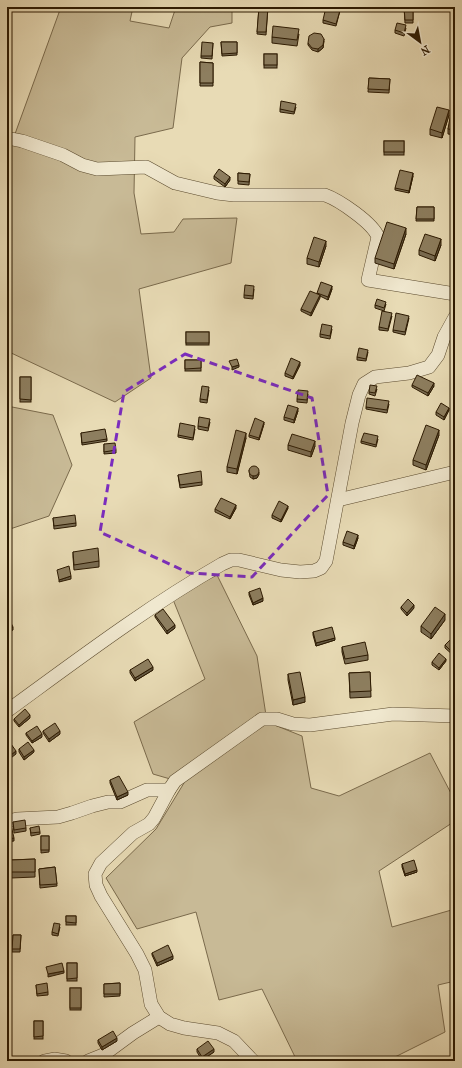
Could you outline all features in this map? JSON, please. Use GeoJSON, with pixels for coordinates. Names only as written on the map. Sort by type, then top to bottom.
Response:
{"type":"FeatureCollection","features":[{"type":"Feature","properties":{"kind":"street"},"geometry":{"type":"LineString","coordinates":[[7,138],[29,143],[63,155],[82,165],[97,169],[146,167],[175,182],[216,193],[234,195],[324,194],[334,198],[370,224],[376,232],[378,238],[368,280],[455,294]]}},
{"type":"Feature","properties":{"kind":"street"},"geometry":{"type":"LineString","coordinates":[[7,711],[170,595],[222,564],[231,560],[239,560],[280,570],[300,572],[314,571],[321,568],[326,561],[352,423],[359,395],[364,384],[375,377],[409,373],[429,367],[438,355],[444,337],[455,317]]}},
{"type":"Feature","properties":{"kind":"street"},"geometry":{"type":"LineString","coordinates":[[338,500],[455,472]]}},
{"type":"Feature","properties":{"kind":"street"},"geometry":{"type":"LineString","coordinates":[[254,1061],[234,1041],[218,1033],[184,1028],[170,1024],[159,1017],[152,1004],[145,970],[131,942],[101,896],[96,884],[95,874],[101,863],[133,834],[149,824],[176,781],[262,719],[277,719],[294,724],[310,725],[393,714],[455,716]]}},
{"type":"Feature","properties":{"kind":"street"},"geometry":{"type":"LineString","coordinates":[[7,821],[58,816],[108,802],[120,802],[147,790],[169,790]]}},
{"type":"Feature","properties":{"kind":"street"},"geometry":{"type":"LineString","coordinates":[[88,1061],[103,1055],[133,1033],[159,1017]]}},
{"type":"Feature","properties":{"kind":"street"},"geometry":{"type":"LineString","coordinates":[[44,1061],[54,1059],[66,1061]]}},
{"type":"Feature","properties":{"kind":"highlighted area"},"geometry":{"type":"Polygon","coordinates":[[[185,354],[312,398],[328,495],[252,577],[189,573],[100,532],[124,392],[185,354]]]}},
{"type":"Feature","properties":{"kind":"shaded area"},"geometry":{"type":"Polygon","coordinates":[[[61,7],[133,7],[130,21],[169,28],[176,7],[232,7],[232,23],[210,27],[182,58],[173,128],[135,137],[134,193],[141,234],[174,232],[183,219],[237,218],[231,263],[139,289],[151,378],[115,402],[7,351],[7,156],[61,7]]]}},
{"type":"Feature","properties":{"kind":"shaded area"},"geometry":{"type":"Polygon","coordinates":[[[7,406],[53,415],[72,465],[49,516],[7,530],[7,406]]]}},
{"type":"Feature","properties":{"kind":"shaded area"},"geometry":{"type":"Polygon","coordinates":[[[217,575],[257,656],[267,722],[302,736],[311,788],[339,796],[430,753],[455,801],[455,821],[379,871],[392,927],[455,909],[455,981],[438,985],[445,1032],[387,1061],[297,1061],[262,989],[219,1000],[196,912],[137,929],[106,878],[156,829],[184,783],[153,774],[134,722],[205,679],[172,597],[217,575]]]}},
{"type":"Feature","properties":{"kind":"building"},"geometry":{"type":"Polygon","coordinates":[[[259,7],[268,7],[266,32],[257,32],[259,7]]]}},
{"type":"Feature","properties":{"kind":"building"},"geometry":{"type":"Polygon","coordinates":[[[326,7],[341,7],[336,24],[323,20],[326,7]]]}},
{"type":"Feature","properties":{"kind":"building"},"geometry":{"type":"Polygon","coordinates":[[[404,7],[413,7],[413,20],[405,20],[404,7]]]}},
{"type":"Feature","properties":{"kind":"building"},"geometry":{"type":"Polygon","coordinates":[[[397,23],[406,25],[404,33],[395,30],[397,23]]]}},
{"type":"Feature","properties":{"kind":"building"},"geometry":{"type":"Polygon","coordinates":[[[273,26],[299,29],[297,40],[272,37],[273,26]]]}},
{"type":"Feature","properties":{"kind":"building"},"geometry":{"type":"Polygon","coordinates":[[[314,33],[321,34],[324,39],[323,45],[318,49],[312,48],[308,43],[309,36],[314,33]]]}},
{"type":"Feature","properties":{"kind":"building"},"geometry":{"type":"Polygon","coordinates":[[[202,42],[213,43],[212,56],[201,56],[202,42]]]}},
{"type":"Feature","properties":{"kind":"building"},"geometry":{"type":"Polygon","coordinates":[[[221,42],[237,42],[237,53],[222,54],[221,42]]]}},
{"type":"Feature","properties":{"kind":"building"},"geometry":{"type":"Polygon","coordinates":[[[264,54],[277,54],[277,65],[264,65],[264,54]]]}},
{"type":"Feature","properties":{"kind":"building"},"geometry":{"type":"Polygon","coordinates":[[[200,62],[213,63],[213,83],[200,83],[200,62]]]}},
{"type":"Feature","properties":{"kind":"building"},"geometry":{"type":"Polygon","coordinates":[[[369,78],[390,79],[389,90],[368,89],[369,78]]]}},
{"type":"Feature","properties":{"kind":"building"},"geometry":{"type":"Polygon","coordinates":[[[281,101],[296,104],[294,112],[280,109],[281,101]]]}},
{"type":"Feature","properties":{"kind":"building"},"geometry":{"type":"Polygon","coordinates":[[[452,106],[455,106],[455,130],[448,129],[452,106]]]}},
{"type":"Feature","properties":{"kind":"building"},"geometry":{"type":"Polygon","coordinates":[[[437,107],[449,110],[442,133],[430,129],[437,107]]]}},
{"type":"Feature","properties":{"kind":"building"},"geometry":{"type":"Polygon","coordinates":[[[384,141],[404,141],[404,152],[384,152],[384,141]]]}},
{"type":"Feature","properties":{"kind":"building"},"geometry":{"type":"Polygon","coordinates":[[[219,169],[230,177],[225,184],[214,176],[219,169]]]}},
{"type":"Feature","properties":{"kind":"building"},"geometry":{"type":"Polygon","coordinates":[[[400,170],[413,173],[409,191],[395,188],[400,170]]]}},
{"type":"Feature","properties":{"kind":"building"},"geometry":{"type":"Polygon","coordinates":[[[238,173],[250,174],[249,182],[238,181],[238,173]]]}},
{"type":"Feature","properties":{"kind":"building"},"geometry":{"type":"Polygon","coordinates":[[[417,207],[434,207],[434,219],[416,219],[417,207]]]}},
{"type":"Feature","properties":{"kind":"building"},"geometry":{"type":"Polygon","coordinates":[[[387,222],[406,228],[394,264],[375,258],[387,222]]]}},
{"type":"Feature","properties":{"kind":"building"},"geometry":{"type":"Polygon","coordinates":[[[425,234],[441,239],[435,256],[419,250],[425,234]]]}},
{"type":"Feature","properties":{"kind":"building"},"geometry":{"type":"Polygon","coordinates":[[[314,237],[326,241],[319,262],[307,258],[314,237]]]}},
{"type":"Feature","properties":{"kind":"building"},"geometry":{"type":"Polygon","coordinates":[[[321,282],[332,286],[328,297],[317,293],[321,282]]]}},
{"type":"Feature","properties":{"kind":"building"},"geometry":{"type":"Polygon","coordinates":[[[245,285],[254,286],[253,296],[244,295],[245,285]]]}},
{"type":"Feature","properties":{"kind":"building"},"geometry":{"type":"Polygon","coordinates":[[[310,291],[320,295],[311,313],[301,309],[310,291]]]}},
{"type":"Feature","properties":{"kind":"building"},"geometry":{"type":"Polygon","coordinates":[[[377,299],[386,302],[384,308],[375,305],[377,299]]]}},
{"type":"Feature","properties":{"kind":"building"},"geometry":{"type":"Polygon","coordinates":[[[382,311],[392,313],[388,329],[379,327],[382,311]]]}},
{"type":"Feature","properties":{"kind":"building"},"geometry":{"type":"Polygon","coordinates":[[[396,313],[409,316],[405,332],[393,330],[396,313]]]}},
{"type":"Feature","properties":{"kind":"building"},"geometry":{"type":"Polygon","coordinates":[[[322,324],[332,326],[330,336],[320,334],[322,324]]]}},
{"type":"Feature","properties":{"kind":"building"},"geometry":{"type":"Polygon","coordinates":[[[186,332],[209,332],[209,343],[186,343],[186,332]]]}},
{"type":"Feature","properties":{"kind":"building"},"geometry":{"type":"Polygon","coordinates":[[[359,348],[368,350],[366,359],[357,357],[359,348]]]}},
{"type":"Feature","properties":{"kind":"building"},"geometry":{"type":"Polygon","coordinates":[[[291,358],[300,362],[293,377],[285,373],[291,358]]]}},
{"type":"Feature","properties":{"kind":"building"},"geometry":{"type":"Polygon","coordinates":[[[237,359],[239,365],[232,367],[229,361],[237,359]]]}},
{"type":"Feature","properties":{"kind":"building"},"geometry":{"type":"Polygon","coordinates":[[[185,360],[201,360],[201,368],[185,369],[185,360]]]}},
{"type":"Feature","properties":{"kind":"building"},"geometry":{"type":"Polygon","coordinates":[[[417,375],[434,383],[428,393],[412,385],[417,375]]]}},
{"type":"Feature","properties":{"kind":"building"},"geometry":{"type":"Polygon","coordinates":[[[20,377],[31,377],[31,400],[20,399],[20,377]]]}},
{"type":"Feature","properties":{"kind":"building"},"geometry":{"type":"Polygon","coordinates":[[[370,385],[377,386],[375,393],[369,392],[370,385]]]}},
{"type":"Feature","properties":{"kind":"building"},"geometry":{"type":"Polygon","coordinates":[[[202,386],[209,387],[207,400],[200,399],[202,386]]]}},
{"type":"Feature","properties":{"kind":"building"},"geometry":{"type":"Polygon","coordinates":[[[298,390],[308,391],[307,400],[297,399],[298,390]]]}},
{"type":"Feature","properties":{"kind":"building"},"geometry":{"type":"Polygon","coordinates":[[[367,398],[389,401],[387,410],[366,407],[367,398]]]}},
{"type":"Feature","properties":{"kind":"building"},"geometry":{"type":"Polygon","coordinates":[[[441,403],[449,408],[444,417],[436,412],[441,403]]]}},
{"type":"Feature","properties":{"kind":"building"},"geometry":{"type":"Polygon","coordinates":[[[288,405],[298,408],[294,420],[284,417],[288,405]]]}},
{"type":"Feature","properties":{"kind":"building"},"geometry":{"type":"Polygon","coordinates":[[[199,417],[210,419],[208,428],[198,426],[199,417]]]}},
{"type":"Feature","properties":{"kind":"building"},"geometry":{"type":"Polygon","coordinates":[[[255,418],[264,422],[259,438],[249,435],[255,418]]]}},
{"type":"Feature","properties":{"kind":"building"},"geometry":{"type":"Polygon","coordinates":[[[180,423],[195,426],[193,438],[178,435],[180,423]]]}},
{"type":"Feature","properties":{"kind":"building"},"geometry":{"type":"Polygon","coordinates":[[[426,425],[439,430],[426,465],[413,460],[426,425]]]}},
{"type":"Feature","properties":{"kind":"building"},"geometry":{"type":"Polygon","coordinates":[[[105,429],[107,439],[82,443],[81,433],[105,429]]]}},
{"type":"Feature","properties":{"kind":"building"},"geometry":{"type":"Polygon","coordinates":[[[236,430],[246,433],[237,469],[227,467],[236,430]]]}},
{"type":"Feature","properties":{"kind":"building"},"geometry":{"type":"Polygon","coordinates":[[[364,433],[378,436],[376,445],[361,441],[364,433]]]}},
{"type":"Feature","properties":{"kind":"building"},"geometry":{"type":"Polygon","coordinates":[[[292,434],[315,441],[311,452],[288,445],[292,434]]]}},
{"type":"Feature","properties":{"kind":"building"},"geometry":{"type":"Polygon","coordinates":[[[115,443],[116,450],[104,452],[104,444],[115,443]]]}},
{"type":"Feature","properties":{"kind":"building"},"geometry":{"type":"Polygon","coordinates":[[[252,466],[256,466],[259,471],[256,476],[252,476],[249,473],[249,469],[252,466]]]}},
{"type":"Feature","properties":{"kind":"building"},"geometry":{"type":"Polygon","coordinates":[[[201,471],[202,482],[180,485],[178,475],[201,471]]]}},
{"type":"Feature","properties":{"kind":"building"},"geometry":{"type":"Polygon","coordinates":[[[221,498],[236,505],[230,517],[215,509],[221,498]]]}},
{"type":"Feature","properties":{"kind":"building"},"geometry":{"type":"Polygon","coordinates":[[[279,501],[288,506],[281,520],[272,515],[279,501]]]}},
{"type":"Feature","properties":{"kind":"building"},"geometry":{"type":"Polygon","coordinates":[[[75,515],[76,523],[54,526],[53,518],[75,515]]]}},
{"type":"Feature","properties":{"kind":"building"},"geometry":{"type":"Polygon","coordinates":[[[347,531],[358,535],[354,546],[343,542],[347,531]]]}},
{"type":"Feature","properties":{"kind":"building"},"geometry":{"type":"Polygon","coordinates":[[[98,548],[99,561],[74,565],[73,552],[98,548]]]}},
{"type":"Feature","properties":{"kind":"building"},"geometry":{"type":"Polygon","coordinates":[[[69,566],[71,576],[59,580],[57,570],[69,566]]]}},
{"type":"Feature","properties":{"kind":"building"},"geometry":{"type":"Polygon","coordinates":[[[260,588],[263,598],[253,603],[249,592],[260,588]]]}},
{"type":"Feature","properties":{"kind":"building"},"geometry":{"type":"Polygon","coordinates":[[[408,599],[414,605],[407,613],[401,607],[408,599]]]}},
{"type":"Feature","properties":{"kind":"building"},"geometry":{"type":"Polygon","coordinates":[[[435,607],[445,614],[431,634],[421,626],[435,607]]]}},
{"type":"Feature","properties":{"kind":"building"},"geometry":{"type":"Polygon","coordinates":[[[163,609],[175,625],[167,631],[155,615],[163,609]]]}},
{"type":"Feature","properties":{"kind":"building"},"geometry":{"type":"Polygon","coordinates":[[[7,615],[13,627],[7,630],[7,615]]]}},
{"type":"Feature","properties":{"kind":"building"},"geometry":{"type":"Polygon","coordinates":[[[332,627],[335,638],[316,643],[313,632],[332,627]]]}},
{"type":"Feature","properties":{"kind":"building"},"geometry":{"type":"Polygon","coordinates":[[[455,635],[455,650],[453,653],[445,645],[455,635]]]}},
{"type":"Feature","properties":{"kind":"building"},"geometry":{"type":"Polygon","coordinates":[[[365,642],[368,655],[345,659],[342,647],[365,642]]]}},
{"type":"Feature","properties":{"kind":"building"},"geometry":{"type":"Polygon","coordinates":[[[439,653],[446,659],[439,668],[432,662],[439,653]]]}},
{"type":"Feature","properties":{"kind":"building"},"geometry":{"type":"Polygon","coordinates":[[[148,659],[153,667],[135,678],[130,670],[148,659]]]}},
{"type":"Feature","properties":{"kind":"building"},"geometry":{"type":"Polygon","coordinates":[[[300,672],[305,697],[293,700],[288,674],[300,672]]]}},
{"type":"Feature","properties":{"kind":"building"},"geometry":{"type":"Polygon","coordinates":[[[370,672],[371,691],[350,692],[349,673],[370,672]]]}},
{"type":"Feature","properties":{"kind":"building"},"geometry":{"type":"Polygon","coordinates":[[[25,709],[30,715],[19,725],[14,719],[25,709]]]}},
{"type":"Feature","properties":{"kind":"building"},"geometry":{"type":"Polygon","coordinates":[[[55,723],[60,731],[49,739],[43,731],[55,723]]]}},
{"type":"Feature","properties":{"kind":"building"},"geometry":{"type":"Polygon","coordinates":[[[37,726],[42,734],[32,741],[26,733],[37,726]]]}},
{"type":"Feature","properties":{"kind":"building"},"geometry":{"type":"Polygon","coordinates":[[[28,742],[34,750],[24,757],[19,749],[28,742]]]}},
{"type":"Feature","properties":{"kind":"building"},"geometry":{"type":"Polygon","coordinates":[[[11,744],[16,751],[7,758],[7,747],[11,744]]]}},
{"type":"Feature","properties":{"kind":"building"},"geometry":{"type":"Polygon","coordinates":[[[119,776],[128,792],[117,797],[110,780],[119,776]]]}},
{"type":"Feature","properties":{"kind":"building"},"geometry":{"type":"Polygon","coordinates":[[[25,820],[26,828],[14,830],[13,822],[25,820]]]}},
{"type":"Feature","properties":{"kind":"building"},"geometry":{"type":"Polygon","coordinates":[[[10,821],[14,838],[7,839],[7,822],[10,821]]]}},
{"type":"Feature","properties":{"kind":"building"},"geometry":{"type":"Polygon","coordinates":[[[39,826],[40,832],[31,833],[30,828],[39,826]]]}},
{"type":"Feature","properties":{"kind":"building"},"geometry":{"type":"Polygon","coordinates":[[[41,836],[49,836],[49,850],[41,850],[41,836]]]}},
{"type":"Feature","properties":{"kind":"building"},"geometry":{"type":"Polygon","coordinates":[[[35,859],[35,872],[11,872],[11,860],[35,859]]]}},
{"type":"Feature","properties":{"kind":"building"},"geometry":{"type":"Polygon","coordinates":[[[414,860],[417,870],[405,874],[402,864],[414,860]]]}},
{"type":"Feature","properties":{"kind":"building"},"geometry":{"type":"Polygon","coordinates":[[[55,867],[57,884],[40,885],[39,869],[55,867]]]}},
{"type":"Feature","properties":{"kind":"building"},"geometry":{"type":"Polygon","coordinates":[[[66,916],[76,916],[76,923],[66,922],[66,916]]]}},
{"type":"Feature","properties":{"kind":"building"},"geometry":{"type":"Polygon","coordinates":[[[54,923],[60,924],[58,934],[52,932],[54,923]]]}},
{"type":"Feature","properties":{"kind":"building"},"geometry":{"type":"Polygon","coordinates":[[[13,935],[21,935],[20,949],[12,949],[13,935]]]}},
{"type":"Feature","properties":{"kind":"building"},"geometry":{"type":"Polygon","coordinates":[[[168,945],[173,956],[157,963],[152,953],[168,945]]]}},
{"type":"Feature","properties":{"kind":"building"},"geometry":{"type":"Polygon","coordinates":[[[62,963],[64,971],[48,974],[46,967],[62,963]]]}},
{"type":"Feature","properties":{"kind":"building"},"geometry":{"type":"Polygon","coordinates":[[[67,963],[77,963],[77,978],[67,979],[67,963]]]}},
{"type":"Feature","properties":{"kind":"building"},"geometry":{"type":"Polygon","coordinates":[[[47,983],[48,992],[37,994],[36,985],[47,983]]]}},
{"type":"Feature","properties":{"kind":"building"},"geometry":{"type":"Polygon","coordinates":[[[120,983],[120,994],[104,994],[104,984],[120,983]]]}},
{"type":"Feature","properties":{"kind":"building"},"geometry":{"type":"Polygon","coordinates":[[[70,988],[81,988],[81,1008],[70,1008],[70,988]]]}},
{"type":"Feature","properties":{"kind":"building"},"geometry":{"type":"Polygon","coordinates":[[[34,1021],[43,1021],[43,1036],[34,1037],[34,1021]]]}},
{"type":"Feature","properties":{"kind":"building"},"geometry":{"type":"Polygon","coordinates":[[[113,1031],[117,1038],[102,1047],[98,1040],[113,1031]]]}},
{"type":"Feature","properties":{"kind":"building"},"geometry":{"type":"Polygon","coordinates":[[[208,1041],[214,1049],[202,1057],[197,1049],[208,1041]]]}}]}
